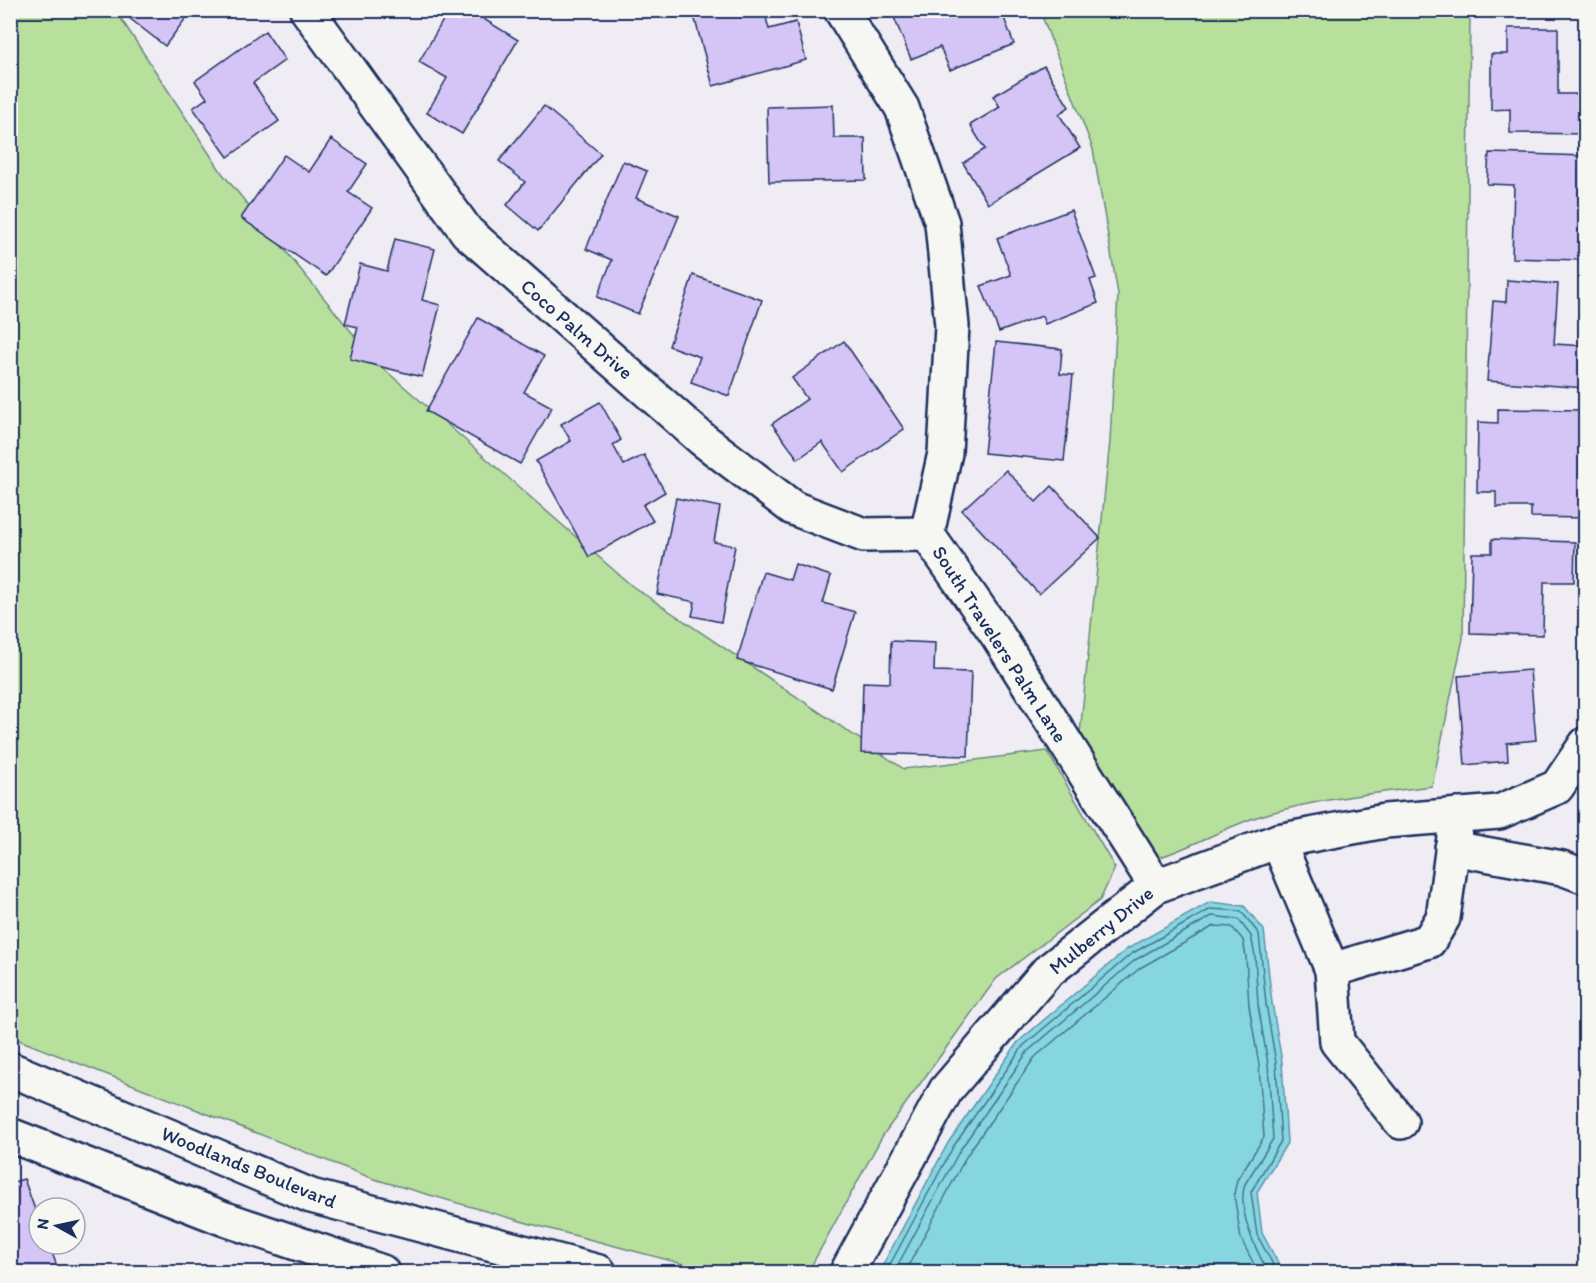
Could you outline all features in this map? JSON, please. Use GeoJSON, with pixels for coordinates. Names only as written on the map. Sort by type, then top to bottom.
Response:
{"type":"FeatureCollection","features":[{"type":"Feature","properties":{"kind":"street","name":"Coco Palm Drive"},"geometry":{"type":"LineString","coordinates":[[306,10],[467,232],[702,439],[793,508],[864,535],[927,534]]}},
{"type":"Feature","properties":{"kind":"street","name":"South Travelers Palm Lane"},"geometry":{"type":"LineString","coordinates":[[841,10],[902,108],[942,223],[952,326],[945,453],[927,534],[998,636],[1156,886]]}},
{"type":"Feature","properties":{"kind":"street","name":"Mulberry Drive"},"geometry":{"type":"LineString","coordinates":[[847,1272],[946,1090],[1047,972],[1156,886],[1278,841],[1385,821],[1499,812],[1557,787],[1586,744]]}},
{"type":"Feature","properties":{"kind":"street"},"geometry":{"type":"LineString","coordinates":[[1332,970],[1429,941],[1443,918],[1457,815]]}},
{"type":"Feature","properties":{"kind":"street"},"geometry":{"type":"LineString","coordinates":[[1278,841],[1332,970],[1337,1042],[1401,1122]]}},
{"type":"Feature","properties":{"kind":"street"},"geometry":{"type":"LineString","coordinates":[[1452,848],[1562,868],[1586,877]]}},
{"type":"Feature","properties":{"kind":"street","name":"Woodlands Boulevard"},"geometry":{"type":"LineString","coordinates":[[10,1069],[310,1196],[599,1272]]}},
{"type":"Feature","properties":{"kind":"street"},"geometry":{"type":"LineString","coordinates":[[10,1135],[225,1219],[382,1272]]}},
{"type":"Feature","properties":{"kind":"green space"},"geometry":{"type":"Polygon","coordinates":[[[10,11],[116,11],[222,173],[376,362],[632,586],[904,769],[1047,751],[1115,868],[1100,900],[996,979],[883,1135],[808,1272],[714,1272],[531,1224],[374,1179],[11,1037],[10,11]]]}},
{"type":"Feature","properties":{"kind":"green space"},"geometry":{"type":"Polygon","coordinates":[[[1040,11],[1470,11],[1463,638],[1432,786],[1345,797],[1281,810],[1247,821],[1157,858],[1136,843],[1080,733],[1110,441],[1118,294],[1093,149],[1040,11]]]}},
{"type":"Feature","properties":{"kind":"water"},"geometry":{"type":"Polygon","coordinates":[[[1210,902],[1244,906],[1264,930],[1272,1003],[1282,1062],[1287,1143],[1257,1192],[1262,1233],[1283,1272],[879,1272],[948,1143],[1018,1042],[1127,949],[1210,902]]]}},
{"type":"Feature","properties":{"kind":"building"},"geometry":{"type":"Polygon","coordinates":[[[119,10],[192,10],[165,46],[119,10]]]}},
{"type":"Feature","properties":{"kind":"building"},"geometry":{"type":"Polygon","coordinates":[[[449,10],[469,10],[518,40],[462,134],[427,113],[447,78],[419,62],[449,10]]]}},
{"type":"Feature","properties":{"kind":"building"},"geometry":{"type":"Polygon","coordinates":[[[715,10],[764,10],[769,29],[796,22],[806,60],[713,86],[694,16],[715,10]]]}},
{"type":"Feature","properties":{"kind":"building"},"geometry":{"type":"Polygon","coordinates":[[[891,10],[1001,10],[1014,44],[950,70],[940,47],[911,59],[891,10]]]}},
{"type":"Feature","properties":{"kind":"building"},"geometry":{"type":"Polygon","coordinates":[[[1507,10],[1544,10],[1507,16],[1507,10]]]}},
{"type":"Feature","properties":{"kind":"building"},"geometry":{"type":"Polygon","coordinates":[[[1508,28],[1558,28],[1558,94],[1586,94],[1586,134],[1510,133],[1510,109],[1491,110],[1491,54],[1508,54],[1508,28]]]}},
{"type":"Feature","properties":{"kind":"building"},"geometry":{"type":"Polygon","coordinates":[[[265,31],[285,60],[253,83],[279,121],[228,157],[193,108],[207,98],[195,81],[265,31]]]}},
{"type":"Feature","properties":{"kind":"building"},"geometry":{"type":"Polygon","coordinates":[[[1044,66],[1069,107],[1059,114],[1080,148],[988,204],[963,163],[985,149],[970,125],[1000,107],[993,96],[1044,66]]]}},
{"type":"Feature","properties":{"kind":"building"},"geometry":{"type":"Polygon","coordinates":[[[833,105],[834,138],[865,138],[866,180],[769,182],[767,107],[833,105]]]}},
{"type":"Feature","properties":{"kind":"building"},"geometry":{"type":"Polygon","coordinates":[[[544,106],[601,154],[538,231],[507,205],[525,182],[499,161],[544,106]]]}},
{"type":"Feature","properties":{"kind":"building"},"geometry":{"type":"Polygon","coordinates":[[[331,139],[367,164],[348,192],[372,208],[326,276],[241,218],[284,155],[309,172],[331,139]]]}},
{"type":"Feature","properties":{"kind":"building"},"geometry":{"type":"Polygon","coordinates":[[[1489,153],[1586,156],[1582,260],[1512,258],[1514,185],[1487,184],[1489,153]]]}},
{"type":"Feature","properties":{"kind":"building"},"geometry":{"type":"Polygon","coordinates":[[[623,161],[647,171],[636,198],[679,216],[638,314],[597,297],[612,260],[586,249],[623,161]]]}},
{"type":"Feature","properties":{"kind":"building"},"geometry":{"type":"Polygon","coordinates":[[[1071,210],[1096,278],[1090,280],[1098,303],[1045,324],[1042,316],[999,332],[981,286],[1011,275],[997,238],[1071,210]]]}},
{"type":"Feature","properties":{"kind":"building"},"geometry":{"type":"Polygon","coordinates":[[[395,239],[435,249],[422,300],[440,305],[422,377],[350,359],[358,327],[345,324],[360,264],[387,271],[395,239]]]}},
{"type":"Feature","properties":{"kind":"building"},"geometry":{"type":"Polygon","coordinates":[[[693,275],[762,300],[729,396],[691,382],[700,357],[669,346],[693,275]]]}},
{"type":"Feature","properties":{"kind":"building"},"geometry":{"type":"Polygon","coordinates":[[[1507,280],[1558,284],[1554,344],[1586,346],[1586,388],[1487,381],[1493,301],[1506,302],[1507,280]]]}},
{"type":"Feature","properties":{"kind":"building"},"geometry":{"type":"Polygon","coordinates":[[[478,318],[544,356],[524,392],[552,407],[520,464],[426,411],[478,318]]]}},
{"type":"Feature","properties":{"kind":"building"},"geometry":{"type":"Polygon","coordinates":[[[844,341],[904,429],[843,472],[822,442],[798,459],[772,424],[807,399],[792,378],[844,341]]]}},
{"type":"Feature","properties":{"kind":"building"},"geometry":{"type":"Polygon","coordinates":[[[996,342],[1062,349],[1060,374],[1073,375],[1064,461],[984,453],[996,342]]]}},
{"type":"Feature","properties":{"kind":"building"},"geometry":{"type":"Polygon","coordinates":[[[600,402],[621,440],[613,445],[624,465],[644,455],[665,492],[643,505],[653,521],[589,557],[536,461],[571,441],[561,424],[600,402]]]}},
{"type":"Feature","properties":{"kind":"building"},"geometry":{"type":"Polygon","coordinates":[[[1498,409],[1585,410],[1584,518],[1531,517],[1531,507],[1496,507],[1496,492],[1477,492],[1478,422],[1498,423],[1498,409]]]}},
{"type":"Feature","properties":{"kind":"building"},"geometry":{"type":"Polygon","coordinates":[[[1006,470],[1036,502],[1052,486],[1100,538],[1039,594],[962,510],[1006,470]]]}},
{"type":"Feature","properties":{"kind":"building"},"geometry":{"type":"Polygon","coordinates":[[[676,498],[720,507],[714,542],[735,546],[721,622],[692,616],[695,602],[657,594],[676,498]]]}},
{"type":"Feature","properties":{"kind":"building"},"geometry":{"type":"Polygon","coordinates":[[[1492,539],[1575,542],[1574,582],[1544,582],[1543,635],[1470,633],[1472,553],[1492,553],[1492,539]]]}},
{"type":"Feature","properties":{"kind":"building"},"geometry":{"type":"Polygon","coordinates":[[[795,564],[831,576],[823,603],[855,612],[832,689],[737,660],[763,572],[790,580],[795,564]]]}},
{"type":"Feature","properties":{"kind":"building"},"geometry":{"type":"Polygon","coordinates":[[[891,641],[935,643],[934,671],[971,672],[968,756],[861,753],[863,682],[890,683],[891,641]]]}},
{"type":"Feature","properties":{"kind":"building"},"geometry":{"type":"Polygon","coordinates":[[[1530,670],[1536,740],[1507,743],[1508,761],[1465,765],[1458,676],[1530,670]]]}},
{"type":"Feature","properties":{"kind":"building"},"geometry":{"type":"Polygon","coordinates":[[[24,1179],[30,1196],[27,1196],[27,1256],[53,1256],[59,1272],[10,1272],[10,1183],[24,1179]]]}}]}
